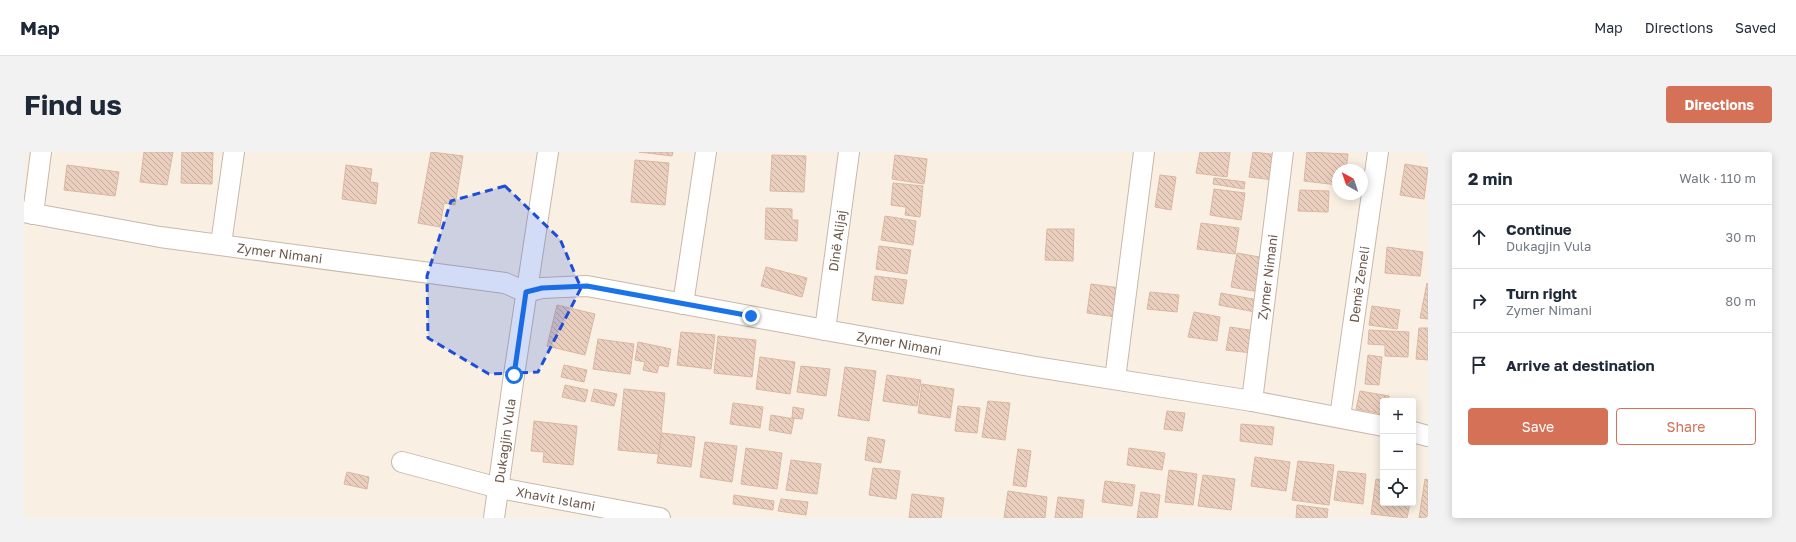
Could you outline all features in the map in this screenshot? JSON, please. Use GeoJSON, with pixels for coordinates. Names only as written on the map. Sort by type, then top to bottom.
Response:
{"type":"FeatureCollection","features":[{"type":"Feature","properties":{"kind":"street","name":"Zymer Nimani"},"geometry":{"type":"LineString","coordinates":[[41,152],[28,213],[160,237],[220,244],[334,261],[475,278],[505,283],[526,292],[542,288],[587,286],[825,330],[1340,417],[1380,425]]}},
{"type":"Feature","properties":{"kind":"street"},"geometry":{"type":"LineString","coordinates":[[220,244],[234,152]]}},
{"type":"Feature","properties":{"kind":"street"},"geometry":{"type":"LineString","coordinates":[[526,292],[548,152]]}},
{"type":"Feature","properties":{"kind":"street"},"geometry":{"type":"LineString","coordinates":[[683,304],[706,152]]}},
{"type":"Feature","properties":{"kind":"street","name":"Dinë Alijaj"},"geometry":{"type":"LineString","coordinates":[[825,330],[849,152]]}},
{"type":"Feature","properties":{"kind":"street"},"geometry":{"type":"LineString","coordinates":[[1115,379],[1144,152]]}},
{"type":"Feature","properties":{"kind":"street","name":"Zymer Nimani"},"geometry":{"type":"LineString","coordinates":[[1252,402],[1283,152]]}},
{"type":"Feature","properties":{"kind":"street","name":"Demë Zeneli"},"geometry":{"type":"LineString","coordinates":[[1340,417],[1378,152]]}},
{"type":"Feature","properties":{"kind":"street","name":"Dukagjin Vula"},"geometry":{"type":"LineString","coordinates":[[494,518],[526,292]]}},
{"type":"Feature","properties":{"kind":"street"},"geometry":{"type":"LineString","coordinates":[[1416,433],[1428,436]]}},
{"type":"Feature","properties":{"kind":"street","name":"Xhavit Islami"},"geometry":{"type":"LineString","coordinates":[[402,462],[499,488],[660,518]]}},
{"type":"Feature","properties":{"kind":"highlighted area"},"geometry":{"type":"Polygon","coordinates":[[[505,186],[560,239],[581,288],[538,372],[489,374],[428,338],[427,276],[451,201],[505,186]]]}},
{"type":"Feature","properties":{"kind":"building"},"geometry":{"type":"Polygon","coordinates":[[[144,152],[173,152],[167,185],[140,182],[144,152]]]}},
{"type":"Feature","properties":{"kind":"building"},"geometry":{"type":"Polygon","coordinates":[[[182,152],[213,152],[212,184],[181,183],[182,152]]]}},
{"type":"Feature","properties":{"kind":"building"},"geometry":{"type":"Polygon","coordinates":[[[431,152],[463,156],[455,205],[444,203],[440,227],[418,223],[431,152]]]}},
{"type":"Feature","properties":{"kind":"building"},"geometry":{"type":"Polygon","coordinates":[[[639,152],[673,152],[672,156],[639,152]]]}},
{"type":"Feature","properties":{"kind":"building"},"geometry":{"type":"Polygon","coordinates":[[[1200,152],[1230,152],[1227,177],[1196,173],[1200,152]]]}},
{"type":"Feature","properties":{"kind":"building"},"geometry":{"type":"Polygon","coordinates":[[[1253,152],[1278,155],[1274,180],[1249,177],[1253,152]]]}},
{"type":"Feature","properties":{"kind":"building"},"geometry":{"type":"Polygon","coordinates":[[[1307,152],[1348,154],[1347,164],[1332,164],[1332,184],[1304,181],[1307,152]]]}},
{"type":"Feature","properties":{"kind":"building"},"geometry":{"type":"Polygon","coordinates":[[[772,155],[806,156],[804,192],[770,191],[772,155]]]}},
{"type":"Feature","properties":{"kind":"building"},"geometry":{"type":"Polygon","coordinates":[[[895,155],[927,159],[924,184],[892,179],[895,155]]]}},
{"type":"Feature","properties":{"kind":"building"},"geometry":{"type":"Polygon","coordinates":[[[635,160],[669,163],[665,205],[631,202],[635,160]]]}},
{"type":"Feature","properties":{"kind":"building"},"geometry":{"type":"Polygon","coordinates":[[[1405,164],[1428,168],[1424,199],[1400,195],[1405,164]]]}},
{"type":"Feature","properties":{"kind":"building"},"geometry":{"type":"Polygon","coordinates":[[[67,165],[119,172],[115,196],[64,190],[67,165]]]}},
{"type":"Feature","properties":{"kind":"building"},"geometry":{"type":"Polygon","coordinates":[[[346,165],[372,169],[370,182],[378,183],[376,204],[342,199],[346,165]]]}},
{"type":"Feature","properties":{"kind":"building"},"geometry":{"type":"Polygon","coordinates":[[[1160,175],[1176,177],[1171,210],[1155,207],[1160,175]]]}},
{"type":"Feature","properties":{"kind":"building"},"geometry":{"type":"Polygon","coordinates":[[[1214,178],[1245,182],[1244,189],[1213,184],[1214,178]]]}},
{"type":"Feature","properties":{"kind":"building"},"geometry":{"type":"Polygon","coordinates":[[[893,183],[923,186],[920,217],[905,215],[906,207],[891,205],[893,183]]]}},
{"type":"Feature","properties":{"kind":"building"},"geometry":{"type":"Polygon","coordinates":[[[1214,189],[1245,193],[1241,220],[1210,215],[1214,189]]]}},
{"type":"Feature","properties":{"kind":"building"},"geometry":{"type":"Polygon","coordinates":[[[1300,190],[1329,191],[1328,212],[1298,211],[1300,190]]]}},
{"type":"Feature","properties":{"kind":"building"},"geometry":{"type":"Polygon","coordinates":[[[766,208],[792,209],[792,220],[798,220],[797,241],[765,239],[766,208]]]}},
{"type":"Feature","properties":{"kind":"building"},"geometry":{"type":"Polygon","coordinates":[[[885,216],[916,221],[913,245],[881,240],[885,216]]]}},
{"type":"Feature","properties":{"kind":"building"},"geometry":{"type":"Polygon","coordinates":[[[1201,223],[1239,228],[1235,254],[1197,249],[1201,223]]]}},
{"type":"Feature","properties":{"kind":"building"},"geometry":{"type":"Polygon","coordinates":[[[1047,229],[1074,229],[1073,261],[1045,260],[1047,229]]]}},
{"type":"Feature","properties":{"kind":"building"},"geometry":{"type":"Polygon","coordinates":[[[879,246],[911,250],[907,274],[876,269],[879,246]]]}},
{"type":"Feature","properties":{"kind":"building"},"geometry":{"type":"Polygon","coordinates":[[[1387,247],[1423,252],[1420,276],[1385,273],[1387,247]]]}},
{"type":"Feature","properties":{"kind":"building"},"geometry":{"type":"Polygon","coordinates":[[[1237,253],[1265,258],[1259,292],[1231,287],[1237,253]]]}},
{"type":"Feature","properties":{"kind":"building"},"geometry":{"type":"Polygon","coordinates":[[[766,267],[807,278],[802,297],[761,286],[766,267]]]}},
{"type":"Feature","properties":{"kind":"building"},"geometry":{"type":"Polygon","coordinates":[[[875,276],[907,280],[903,304],[872,300],[875,276]]]}},
{"type":"Feature","properties":{"kind":"building"},"geometry":{"type":"Polygon","coordinates":[[[1427,283],[1428,284],[1428,319],[1420,318],[1427,283]]]}},
{"type":"Feature","properties":{"kind":"building"},"geometry":{"type":"Polygon","coordinates":[[[1091,284],[1120,288],[1116,317],[1087,313],[1091,284]]]}},
{"type":"Feature","properties":{"kind":"building"},"geometry":{"type":"Polygon","coordinates":[[[1150,292],[1179,295],[1177,312],[1147,309],[1150,292]]]}},
{"type":"Feature","properties":{"kind":"building"},"geometry":{"type":"Polygon","coordinates":[[[1221,293],[1258,300],[1255,312],[1219,305],[1221,293]]]}},
{"type":"Feature","properties":{"kind":"building"},"geometry":{"type":"Polygon","coordinates":[[[557,305],[595,314],[585,355],[547,346],[557,305]]]}},
{"type":"Feature","properties":{"kind":"building"},"geometry":{"type":"Polygon","coordinates":[[[1372,306],[1400,310],[1397,329],[1369,325],[1372,306]]]}},
{"type":"Feature","properties":{"kind":"building"},"geometry":{"type":"Polygon","coordinates":[[[1194,312],[1220,317],[1217,341],[1188,337],[1194,312]]]}},
{"type":"Feature","properties":{"kind":"building"},"geometry":{"type":"Polygon","coordinates":[[[1230,327],[1256,331],[1252,353],[1226,350],[1230,327]]]}},
{"type":"Feature","properties":{"kind":"building"},"geometry":{"type":"Polygon","coordinates":[[[1419,328],[1428,328],[1428,360],[1416,359],[1419,328]]]}},
{"type":"Feature","properties":{"kind":"building"},"geometry":{"type":"Polygon","coordinates":[[[1369,330],[1409,332],[1408,357],[1385,356],[1385,345],[1368,344],[1369,330]]]}},
{"type":"Feature","properties":{"kind":"building"},"geometry":{"type":"Polygon","coordinates":[[[681,332],[715,335],[711,369],[677,365],[681,332]]]}},
{"type":"Feature","properties":{"kind":"building"},"geometry":{"type":"Polygon","coordinates":[[[718,336],[756,340],[752,377],[714,373],[718,336]]]}},
{"type":"Feature","properties":{"kind":"building"},"geometry":{"type":"Polygon","coordinates":[[[598,339],[634,344],[630,374],[593,369],[598,339]]]}},
{"type":"Feature","properties":{"kind":"building"},"geometry":{"type":"Polygon","coordinates":[[[638,342],[671,349],[668,367],[659,365],[657,373],[643,370],[645,362],[635,360],[638,342]]]}},
{"type":"Feature","properties":{"kind":"building"},"geometry":{"type":"Polygon","coordinates":[[[1368,355],[1382,357],[1379,385],[1365,384],[1368,355]]]}},
{"type":"Feature","properties":{"kind":"building"},"geometry":{"type":"Polygon","coordinates":[[[760,357],[795,362],[790,394],[756,389],[760,357]]]}},
{"type":"Feature","properties":{"kind":"building"},"geometry":{"type":"Polygon","coordinates":[[[564,365],[587,370],[584,382],[561,377],[564,365]]]}},
{"type":"Feature","properties":{"kind":"building"},"geometry":{"type":"Polygon","coordinates":[[[801,366],[830,369],[826,396],[797,392],[801,366]]]}},
{"type":"Feature","properties":{"kind":"building"},"geometry":{"type":"Polygon","coordinates":[[[845,367],[876,371],[869,421],[838,416],[845,367]]]}},
{"type":"Feature","properties":{"kind":"building"},"geometry":{"type":"Polygon","coordinates":[[[887,375],[921,380],[917,406],[883,401],[887,375]]]}},
{"type":"Feature","properties":{"kind":"building"},"geometry":{"type":"Polygon","coordinates":[[[922,384],[954,389],[950,418],[918,413],[922,384]]]}},
{"type":"Feature","properties":{"kind":"building"},"geometry":{"type":"Polygon","coordinates":[[[565,385],[588,390],[585,402],[562,397],[565,385]]]}},
{"type":"Feature","properties":{"kind":"building"},"geometry":{"type":"Polygon","coordinates":[[[594,389],[617,394],[614,406],[591,401],[594,389]]]}},
{"type":"Feature","properties":{"kind":"building"},"geometry":{"type":"Polygon","coordinates":[[[624,389],[665,393],[659,454],[618,450],[624,389]]]}},
{"type":"Feature","properties":{"kind":"building"},"geometry":{"type":"Polygon","coordinates":[[[1360,391],[1389,396],[1389,398],[1380,398],[1380,413],[1356,409],[1360,391]]]}},
{"type":"Feature","properties":{"kind":"building"},"geometry":{"type":"Polygon","coordinates":[[[988,401],[1010,403],[1005,440],[982,437],[988,401]]]}},
{"type":"Feature","properties":{"kind":"building"},"geometry":{"type":"Polygon","coordinates":[[[733,403],[763,407],[760,428],[730,424],[733,403]]]}},
{"type":"Feature","properties":{"kind":"building"},"geometry":{"type":"Polygon","coordinates":[[[958,406],[980,408],[977,433],[955,431],[958,406]]]}},
{"type":"Feature","properties":{"kind":"building"},"geometry":{"type":"Polygon","coordinates":[[[793,407],[804,409],[802,419],[792,418],[793,407]]]}},
{"type":"Feature","properties":{"kind":"building"},"geometry":{"type":"Polygon","coordinates":[[[1167,411],[1185,413],[1182,431],[1164,429],[1167,411]]]}},
{"type":"Feature","properties":{"kind":"building"},"geometry":{"type":"Polygon","coordinates":[[[771,415],[794,419],[791,434],[769,430],[771,415]]]}},
{"type":"Feature","properties":{"kind":"building"},"geometry":{"type":"Polygon","coordinates":[[[534,421],[577,426],[573,465],[543,462],[544,452],[531,451],[534,421]]]}},
{"type":"Feature","properties":{"kind":"building"},"geometry":{"type":"Polygon","coordinates":[[[1241,424],[1274,427],[1272,445],[1240,441],[1241,424]]]}},
{"type":"Feature","properties":{"kind":"building"},"geometry":{"type":"Polygon","coordinates":[[[662,433],[695,437],[691,467],[657,463],[662,433]]]}},
{"type":"Feature","properties":{"kind":"building"},"geometry":{"type":"Polygon","coordinates":[[[868,437],[885,440],[881,463],[865,460],[868,437]]]}},
{"type":"Feature","properties":{"kind":"building"},"geometry":{"type":"Polygon","coordinates":[[[705,442],[737,446],[732,482],[700,477],[705,442]]]}},
{"type":"Feature","properties":{"kind":"building"},"geometry":{"type":"Polygon","coordinates":[[[746,448],[782,453],[777,489],[741,484],[746,448]]]}},
{"type":"Feature","properties":{"kind":"building"},"geometry":{"type":"Polygon","coordinates":[[[1129,448],[1165,453],[1162,470],[1127,465],[1129,448]]]}},
{"type":"Feature","properties":{"kind":"building"},"geometry":{"type":"Polygon","coordinates":[[[1018,449],[1031,451],[1026,487],[1013,485],[1018,449]]]}},
{"type":"Feature","properties":{"kind":"building"},"geometry":{"type":"Polygon","coordinates":[[[1255,457],[1290,462],[1286,491],[1251,486],[1255,457]]]}},
{"type":"Feature","properties":{"kind":"building"},"geometry":{"type":"Polygon","coordinates":[[[791,460],[821,464],[817,494],[786,490],[791,460]]]}},
{"type":"Feature","properties":{"kind":"building"},"geometry":{"type":"Polygon","coordinates":[[[1298,461],[1334,465],[1329,505],[1292,500],[1298,461]]]}},
{"type":"Feature","properties":{"kind":"building"},"geometry":{"type":"Polygon","coordinates":[[[873,468],[900,471],[896,499],[869,495],[873,468]]]}},
{"type":"Feature","properties":{"kind":"building"},"geometry":{"type":"Polygon","coordinates":[[[1169,470],[1197,474],[1193,505],[1165,502],[1169,470]]]}},
{"type":"Feature","properties":{"kind":"building"},"geometry":{"type":"Polygon","coordinates":[[[1338,471],[1366,474],[1363,504],[1334,500],[1338,471]]]}},
{"type":"Feature","properties":{"kind":"building"},"geometry":{"type":"Polygon","coordinates":[[[347,472],[369,477],[367,489],[344,484],[347,472]]]}},
{"type":"Feature","properties":{"kind":"building"},"geometry":{"type":"Polygon","coordinates":[[[1203,475],[1235,479],[1231,510],[1198,506],[1203,475]]]}},
{"type":"Feature","properties":{"kind":"building"},"geometry":{"type":"Polygon","coordinates":[[[1376,479],[1380,480],[1380,506],[1409,506],[1407,518],[1371,514],[1376,479]]]}},
{"type":"Feature","properties":{"kind":"building"},"geometry":{"type":"Polygon","coordinates":[[[1425,479],[1428,480],[1428,518],[1419,518],[1425,479]]]}},
{"type":"Feature","properties":{"kind":"building"},"geometry":{"type":"Polygon","coordinates":[[[1105,481],[1135,485],[1132,506],[1102,502],[1105,481]]]}},
{"type":"Feature","properties":{"kind":"building"},"geometry":{"type":"Polygon","coordinates":[[[1008,491],[1047,497],[1045,518],[1004,518],[1008,491]]]}},
{"type":"Feature","properties":{"kind":"building"},"geometry":{"type":"Polygon","coordinates":[[[1141,492],[1160,495],[1157,518],[1137,518],[1141,492]]]}},
{"type":"Feature","properties":{"kind":"building"},"geometry":{"type":"Polygon","coordinates":[[[912,494],[944,498],[941,518],[909,518],[912,494]]]}},
{"type":"Feature","properties":{"kind":"building"},"geometry":{"type":"Polygon","coordinates":[[[734,495],[774,501],[773,510],[733,504],[734,495]]]}},
{"type":"Feature","properties":{"kind":"building"},"geometry":{"type":"Polygon","coordinates":[[[1058,497],[1084,500],[1082,518],[1055,518],[1058,497]]]}},
{"type":"Feature","properties":{"kind":"building"},"geometry":{"type":"Polygon","coordinates":[[[781,499],[808,502],[806,515],[778,511],[781,499]]]}},
{"type":"Feature","properties":{"kind":"building"},"geometry":{"type":"Polygon","coordinates":[[[1297,505],[1328,509],[1327,518],[1296,518],[1297,505]]]}},
{"type":"Feature","properties":{"kind":"route"},"geometry":{"type":"LineString","coordinates":[[514,375],[526,292],[542,288],[587,286],[751,316]]}}]}
